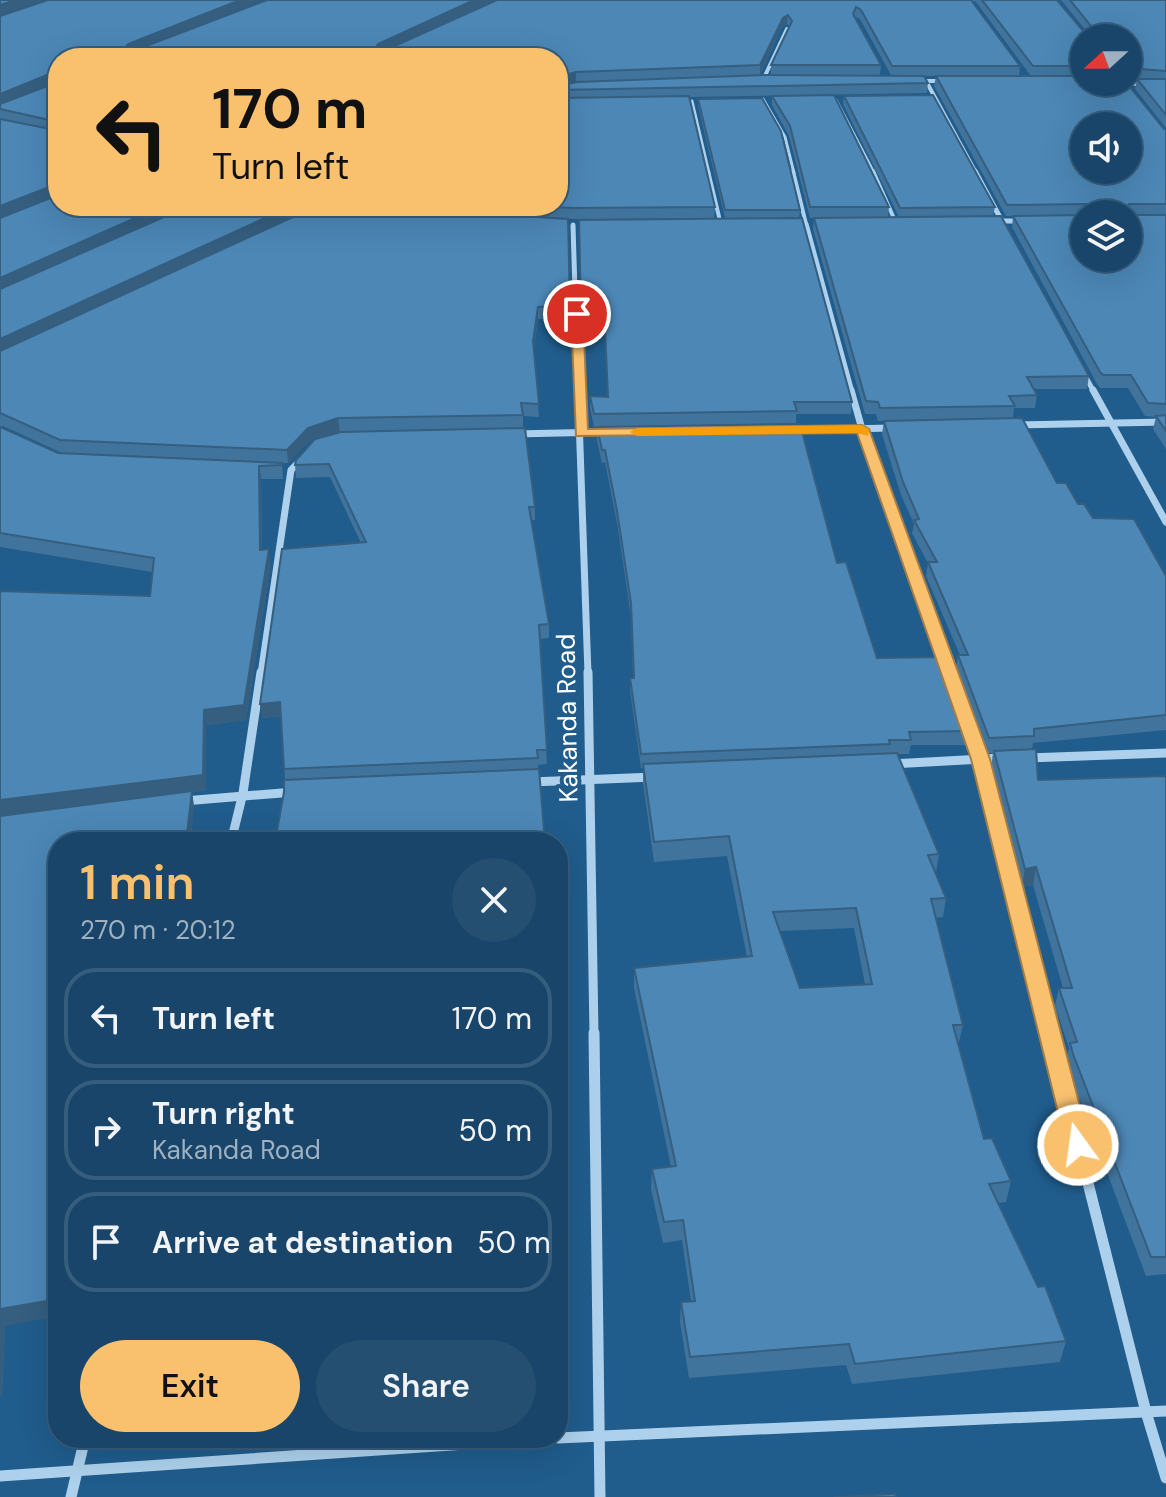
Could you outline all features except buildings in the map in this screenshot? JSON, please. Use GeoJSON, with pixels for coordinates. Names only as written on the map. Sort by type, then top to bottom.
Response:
{"type":"FeatureCollection","features":[{"type":"Feature","properties":{"kind":"street"},"geometry":{"type":"LineString","coordinates":[[763,80],[787,29]]}},
{"type":"Feature","properties":{"kind":"street"},"geometry":{"type":"LineString","coordinates":[[750,81],[778,80]]}},
{"type":"Feature","properties":{"kind":"street"},"geometry":{"type":"LineString","coordinates":[[926,81],[955,81]]}},
{"type":"Feature","properties":{"kind":"street"},"geometry":{"type":"LineString","coordinates":[[926,81],[1009,235]]}},
{"type":"Feature","properties":{"kind":"street"},"geometry":{"type":"LineString","coordinates":[[1142,83],[1166,84]]}},
{"type":"Feature","properties":{"kind":"street"},"geometry":{"type":"LineString","coordinates":[[923,98],[937,98]]}},
{"type":"Feature","properties":{"kind":"street"},"geometry":{"type":"LineString","coordinates":[[749,100],[778,99]]}},
{"type":"Feature","properties":{"kind":"street"},"geometry":{"type":"LineString","coordinates":[[677,101],[706,100]]}},
{"type":"Feature","properties":{"kind":"street"},"geometry":{"type":"LineString","coordinates":[[821,100],[850,100]]}},
{"type":"Feature","properties":{"kind":"street"},"geometry":{"type":"LineString","coordinates":[[987,222],[1029,221]]}},
{"type":"Feature","properties":{"kind":"street"},"geometry":{"type":"LineString","coordinates":[[881,223],[911,223]]}},
{"type":"Feature","properties":{"kind":"street"},"geometry":{"type":"LineString","coordinates":[[559,224],[588,225]]}},
{"type":"Feature","properties":{"kind":"street"},"geometry":{"type":"LineString","coordinates":[[791,224],[821,224]]}},
{"type":"Feature","properties":{"kind":"street"},"geometry":{"type":"LineString","coordinates":[[806,224],[862,429],[980,759],[1146,1412],[1166,1478]]}},
{"type":"Feature","properties":{"kind":"street","name":"Kakanda Road"},"geometry":{"type":"LineString","coordinates":[[573,225],[591,780],[600,1497]]}},
{"type":"Feature","properties":{"kind":"street"},"geometry":{"type":"LineString","coordinates":[[706,225],[735,225]]}},
{"type":"Feature","properties":{"kind":"street"},"geometry":{"type":"LineString","coordinates":[[1082,369],[1166,522]]}},
{"type":"Feature","properties":{"kind":"street"},"geometry":{"type":"LineString","coordinates":[[1002,425],[1166,422]]}},
{"type":"Feature","properties":{"kind":"street"},"geometry":{"type":"LineString","coordinates":[[784,430],[909,428]]}},
{"type":"Feature","properties":{"kind":"street"},"geometry":{"type":"LineString","coordinates":[[501,434],[613,432]]}},
{"type":"Feature","properties":{"kind":"street"},"geometry":{"type":"LineString","coordinates":[[233,832],[243,793],[291,470],[306,454]]}},
{"type":"Feature","properties":{"kind":"street"},"geometry":{"type":"LineString","coordinates":[[276,469],[291,470]]}},
{"type":"Feature","properties":{"kind":"street"},"geometry":{"type":"LineString","coordinates":[[887,764],[1166,753]]}},
{"type":"Feature","properties":{"kind":"street"},"geometry":{"type":"LineString","coordinates":[[512,783],[669,776]]}},
{"type":"Feature","properties":{"kind":"street"},"geometry":{"type":"LineString","coordinates":[[167,803],[243,793],[306,791]]}},
{"type":"Feature","properties":{"kind":"street"},"geometry":{"type":"LineString","coordinates":[[568,1437],[1166,1411]]}},
{"type":"Feature","properties":{"kind":"street"},"geometry":{"type":"LineString","coordinates":[[71,1497],[83,1448]]}},
{"type":"Feature","properties":{"kind":"street"},"geometry":{"type":"LineString","coordinates":[[0,1476],[401,1448]]}},
{"type":"Feature","properties":{"kind":"lane"},"geometry":{"type":"LineString","coordinates":[[914,81],[926,81]]}},
{"type":"Feature","properties":{"kind":"lane"},"geometry":{"type":"LineString","coordinates":[[763,99],[785,137],[806,224]]}},
{"type":"Feature","properties":{"kind":"lane"},"geometry":{"type":"LineString","coordinates":[[836,100],[865,153],[896,223]]}},
{"type":"Feature","properties":{"kind":"lane"},"geometry":{"type":"LineString","coordinates":[[692,101],[721,225]]}},
{"type":"Feature","properties":{"kind":"slow traffic"},"geometry":{"type":"LineString","coordinates":[[637,432],[862,429],[863,433]]}},
{"type":"Feature","properties":{"kind":"route"},"geometry":{"type":"LineString","coordinates":[[577,314],[581,433],[862,429],[980,759],[1078,1145]]}}]}
